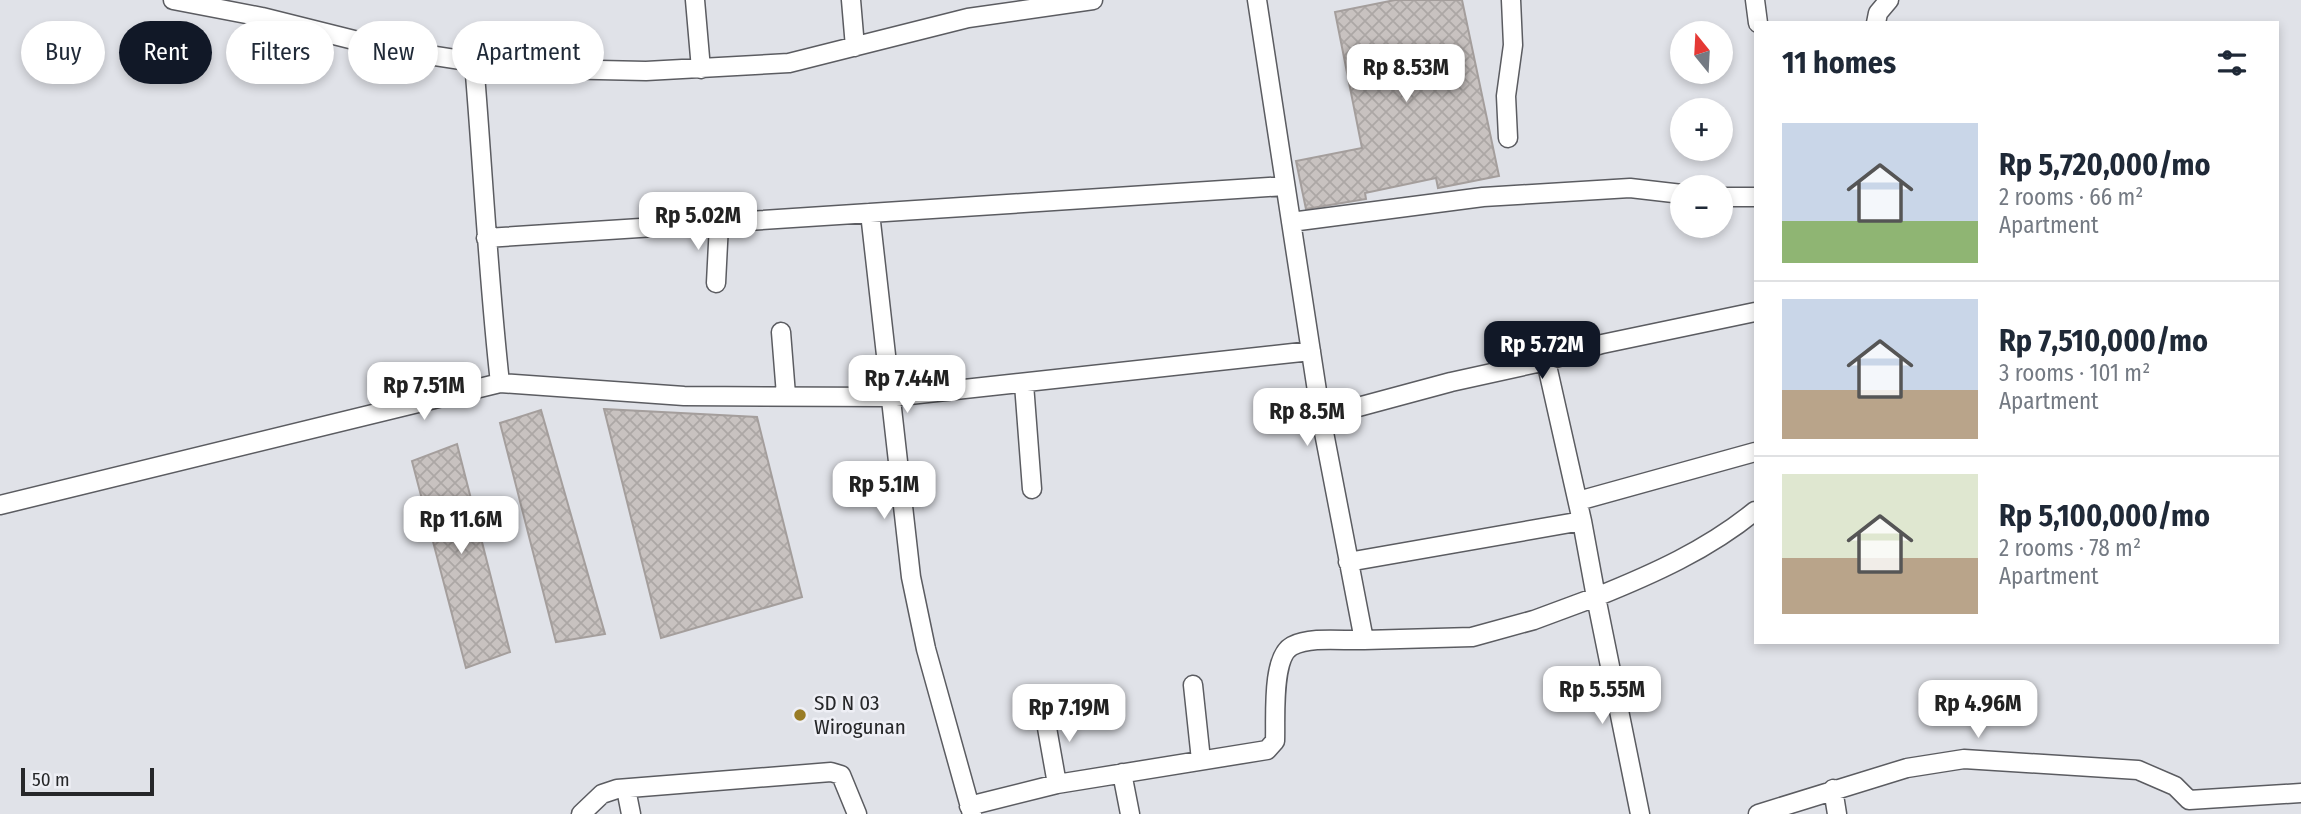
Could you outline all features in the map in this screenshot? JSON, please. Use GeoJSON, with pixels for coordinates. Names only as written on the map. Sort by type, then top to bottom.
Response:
{"type":"FeatureCollection","features":[{"type":"Feature","properties":{"kind":"street"},"geometry":{"type":"LineString","coordinates":[[173,0],[262,17],[390,49],[452,59]]}},
{"type":"Feature","properties":{"kind":"street"},"geometry":{"type":"LineString","coordinates":[[695,0],[701,69]]}},
{"type":"Feature","properties":{"kind":"street"},"geometry":{"type":"LineString","coordinates":[[851,0],[855,47]]}},
{"type":"Feature","properties":{"kind":"street"},"geometry":{"type":"LineString","coordinates":[[604,69],[701,69],[789,63],[968,18],[1093,0]]}},
{"type":"Feature","properties":{"kind":"street"},"geometry":{"type":"LineString","coordinates":[[1257,0],[1321,418],[1364,640]]}},
{"type":"Feature","properties":{"kind":"street"},"geometry":{"type":"LineString","coordinates":[[1508,138],[1506,96],[1513,46],[1511,0]]}},
{"type":"Feature","properties":{"kind":"street"},"geometry":{"type":"LineString","coordinates":[[1755,0],[1758,21]]}},
{"type":"Feature","properties":{"kind":"street"},"geometry":{"type":"LineString","coordinates":[[1876,21],[1878,13],[1889,0]]}},
{"type":"Feature","properties":{"kind":"street"},"geometry":{"type":"LineString","coordinates":[[476,84],[486,238],[500,383]]}},
{"type":"Feature","properties":{"kind":"street"},"geometry":{"type":"LineString","coordinates":[[486,238],[1285,186]]}},
{"type":"Feature","properties":{"kind":"street"},"geometry":{"type":"LineString","coordinates":[[1291,222],[1483,197],[1630,188],[1670,193]]}},
{"type":"Feature","properties":{"kind":"street"},"geometry":{"type":"LineString","coordinates":[[1733,197],[1754,197]]}},
{"type":"Feature","properties":{"kind":"street"},"geometry":{"type":"LineString","coordinates":[[870,213],[911,577],[926,649],[970,810],[1057,784],[1256,753],[1272,747],[1278,670],[1282,656],[1292,646],[1364,640],[1472,637],[1597,604],[1700,550],[1754,512]]}},
{"type":"Feature","properties":{"kind":"street"},"geometry":{"type":"LineString","coordinates":[[716,283],[719,224]]}},
{"type":"Feature","properties":{"kind":"street"},"geometry":{"type":"LineString","coordinates":[[1321,418],[1451,382],[1546,361],[1602,344],[1754,312]]}},
{"type":"Feature","properties":{"kind":"street"},"geometry":{"type":"LineString","coordinates":[[781,332],[786,395]]}},
{"type":"Feature","properties":{"kind":"street"},"geometry":{"type":"LineString","coordinates":[[0,505],[500,383],[684,396],[891,397],[1311,351]]}},
{"type":"Feature","properties":{"kind":"street"},"geometry":{"type":"LineString","coordinates":[[1546,361],[1578,501],[1640,814]]}},
{"type":"Feature","properties":{"kind":"street"},"geometry":{"type":"LineString","coordinates":[[1024,383],[1032,489]]}},
{"type":"Feature","properties":{"kind":"street"},"geometry":{"type":"LineString","coordinates":[[1578,501],[1754,452]]}},
{"type":"Feature","properties":{"kind":"street"},"geometry":{"type":"LineString","coordinates":[[1348,562],[1582,521]]}},
{"type":"Feature","properties":{"kind":"street"},"geometry":{"type":"LineString","coordinates":[[1193,685],[1201,760]]}},
{"type":"Feature","properties":{"kind":"street"},"geometry":{"type":"LineString","coordinates":[[1044,712],[1057,784]]}},
{"type":"Feature","properties":{"kind":"street"},"geometry":{"type":"LineString","coordinates":[[1758,814],[1907,768],[1964,759],[2138,770],[2175,786],[2186,807],[2301,793]]}},
{"type":"Feature","properties":{"kind":"street"},"geometry":{"type":"LineString","coordinates":[[581,814],[602,794],[626,789],[831,772],[841,775],[857,814]]}},
{"type":"Feature","properties":{"kind":"street"},"geometry":{"type":"LineString","coordinates":[[1122,773],[1130,814]]}},
{"type":"Feature","properties":{"kind":"street"},"geometry":{"type":"LineString","coordinates":[[626,789],[631,814]]}},
{"type":"Feature","properties":{"kind":"street"},"geometry":{"type":"LineString","coordinates":[[1833,789],[1837,814]]}},
{"type":"Feature","properties":{"kind":"building"},"geometry":{"type":"Polygon","coordinates":[[[1395,0],[1462,0],[1499,176],[1438,188],[1436,178],[1365,193],[1366,199],[1306,209],[1296,161],[1362,148],[1335,12],[1395,0]]]}},
{"type":"Feature","properties":{"kind":"building"},"geometry":{"type":"Polygon","coordinates":[[[604,409],[757,417],[802,597],[661,638],[604,409]]]}},
{"type":"Feature","properties":{"kind":"building"},"geometry":{"type":"Polygon","coordinates":[[[541,410],[605,634],[556,642],[500,423],[541,410]]]}},
{"type":"Feature","properties":{"kind":"building"},"geometry":{"type":"Polygon","coordinates":[[[457,444],[510,652],[466,668],[412,461],[457,444]]]}},
{"type":"Feature","properties":{"kind":"place","name":"SD N 03 Wirogunan"},"geometry":{"type":"Point","coordinates":[800,715]}}]}
